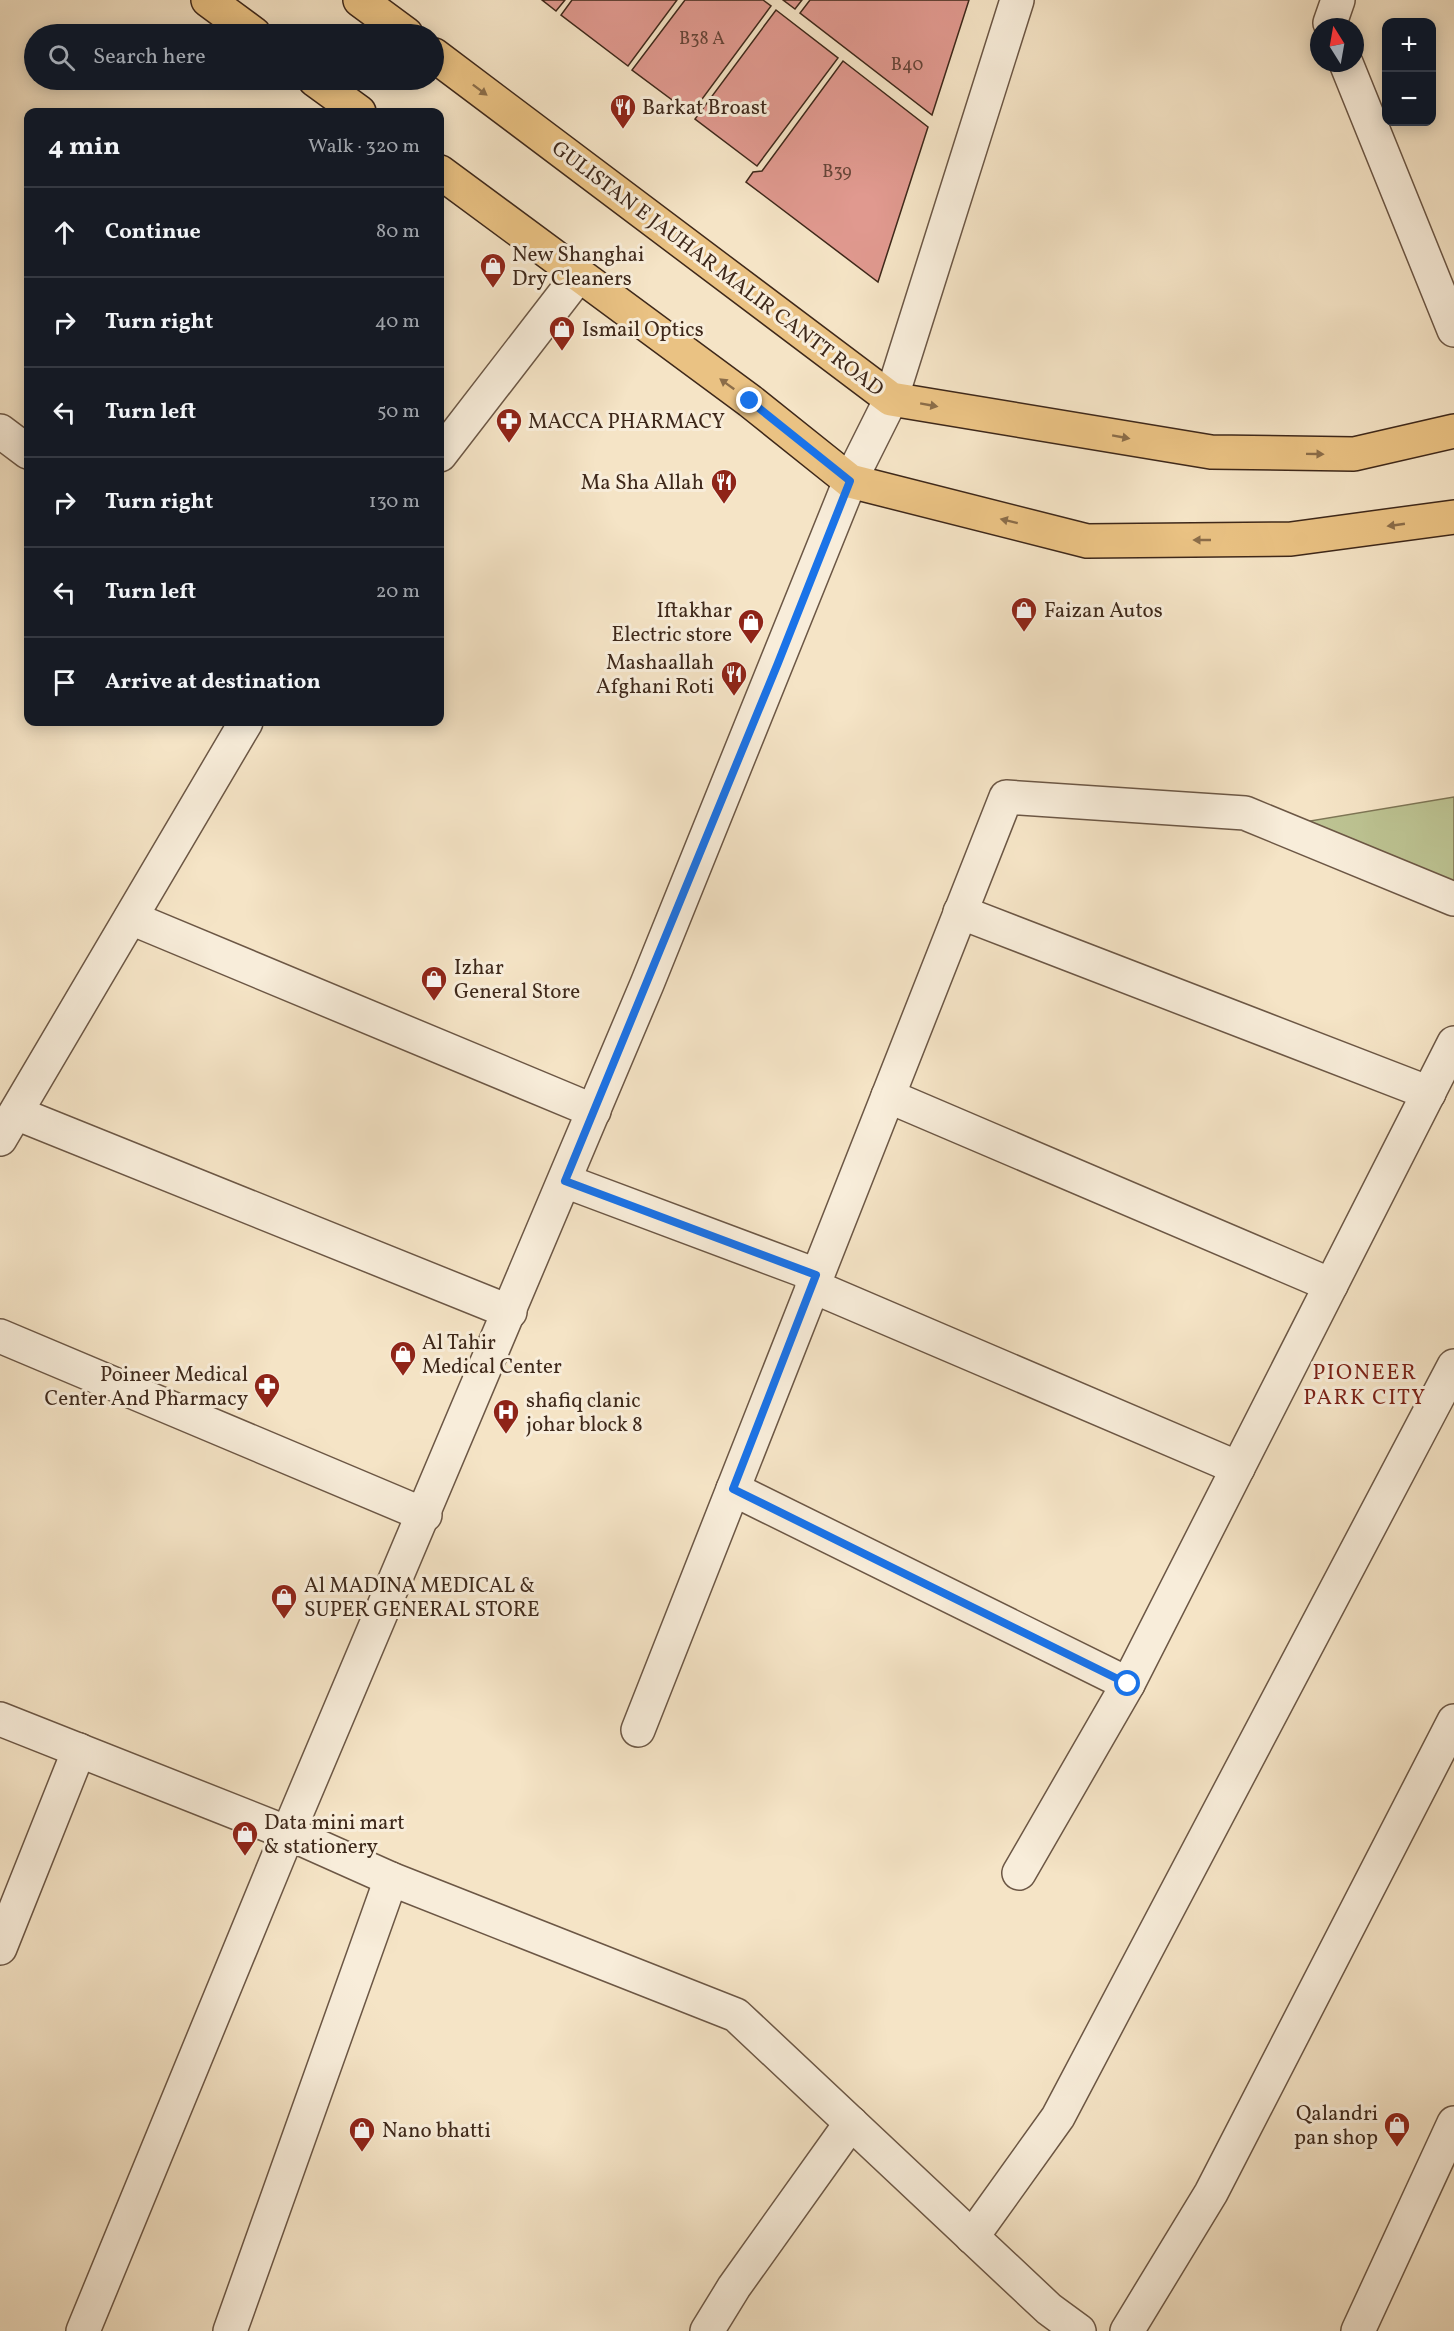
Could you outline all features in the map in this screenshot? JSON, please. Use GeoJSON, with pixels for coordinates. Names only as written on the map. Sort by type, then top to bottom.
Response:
{"type":"FeatureCollection","features":[{"type":"Feature","properties":{"kind":"main road"},"geometry":{"type":"LineString","coordinates":[[208,0],[240,24]]}},
{"type":"Feature","properties":{"kind":"main road"},"geometry":{"type":"LineString","coordinates":[[360,0],[392,24]]}},
{"type":"Feature","properties":{"kind":"main road","name":"GULISTAN E JAUHAR MALIR CANTT ROAD"},"geometry":{"type":"LineString","coordinates":[[444,63],[891,399],[1211,452],[1354,454],[1454,430]]}},
{"type":"Feature","properties":{"kind":"main road"},"geometry":{"type":"LineString","coordinates":[[329,90],[354,108]]}},
{"type":"Feature","properties":{"kind":"main road"},"geometry":{"type":"LineString","coordinates":[[444,175],[750,401],[850,481],[1087,541],[1291,539],[1454,518]]}},
{"type":"Feature","properties":{"kind":"street"},"geometry":{"type":"LineString","coordinates":[[83,2331],[288,1833],[565,1181],[774,674],[850,481],[891,399],[1017,0]]}},
{"type":"Feature","properties":{"kind":"street"},"geometry":{"type":"LineString","coordinates":[[1332,18],[1338,0]]}},
{"type":"Feature","properties":{"kind":"street"},"geometry":{"type":"LineString","coordinates":[[1350,72],[1454,330]]}},
{"type":"Feature","properties":{"kind":"street"},"geometry":{"type":"LineString","coordinates":[[444,450],[579,275]]}},
{"type":"Feature","properties":{"kind":"street"},"geometry":{"type":"LineString","coordinates":[[0,431],[24,449]]}},
{"type":"Feature","properties":{"kind":"street"},"geometry":{"type":"LineString","coordinates":[[244,726],[8,1126],[510,1312]]}},
{"type":"Feature","properties":{"kind":"street"},"geometry":{"type":"LineString","coordinates":[[638,1730],[1006,797],[1245,813],[1454,899]]}},
{"type":"Feature","properties":{"kind":"street"},"geometry":{"type":"LineString","coordinates":[[960,912],[1429,1093]]}},
{"type":"Feature","properties":{"kind":"street"},"geometry":{"type":"LineString","coordinates":[[130,918],[594,1111]]}},
{"type":"Feature","properties":{"kind":"street"},"geometry":{"type":"LineString","coordinates":[[1019,1873],[1128,1684],[1454,1043]]}},
{"type":"Feature","properties":{"kind":"street"},"geometry":{"type":"LineString","coordinates":[[888,1095],[1331,1285]]}},
{"type":"Feature","properties":{"kind":"street"},"geometry":{"type":"LineString","coordinates":[[565,1181],[814,1280],[1238,1468]]}},
{"type":"Feature","properties":{"kind":"street"},"geometry":{"type":"LineString","coordinates":[[0,1336],[424,1515]]}},
{"type":"Feature","properties":{"kind":"street"},"geometry":{"type":"LineString","coordinates":[[972,2237],[1058,2117],[1454,1366]]}},
{"type":"Feature","properties":{"kind":"street"},"geometry":{"type":"LineString","coordinates":[[733,1489],[1128,1684]]}},
{"type":"Feature","properties":{"kind":"street"},"geometry":{"type":"LineString","coordinates":[[0,1719],[288,1833],[391,1879],[736,2015],[1049,2309],[1079,2331]]}},
{"type":"Feature","properties":{"kind":"street"},"geometry":{"type":"LineString","coordinates":[[1127,2331],[1211,2193],[1454,1721]]}},
{"type":"Feature","properties":{"kind":"street"},"geometry":{"type":"LineString","coordinates":[[0,1948],[79,1750]]}},
{"type":"Feature","properties":{"kind":"street"},"geometry":{"type":"LineString","coordinates":[[230,2331],[391,1879]]}},
{"type":"Feature","properties":{"kind":"street"},"geometry":{"type":"LineString","coordinates":[[707,2331],[734,2287],[851,2123]]}},
{"type":"Feature","properties":{"kind":"street"},"geometry":{"type":"LineString","coordinates":[[1358,2331],[1452,2133]]}},
{"type":"Feature","properties":{"kind":"green space"},"geometry":{"type":"Polygon","coordinates":[[[1454,797],[1454,884],[1304,822],[1454,797]]]}},
{"type":"Feature","properties":{"kind":"building"},"geometry":{"type":"Polygon","coordinates":[[[542,0],[565,0],[556,11],[542,0]]]}},
{"type":"Feature","properties":{"kind":"building"},"geometry":{"type":"Polygon","coordinates":[[[572,0],[677,0],[628,66],[561,15],[572,0]]]}},
{"type":"Feature","properties":{"kind":"building"},"geometry":{"type":"Polygon","coordinates":[[[685,0],[763,0],[771,6],[691,114],[632,70],[685,0]]]}},
{"type":"Feature","properties":{"kind":"building"},"geometry":{"type":"Polygon","coordinates":[[[783,0],[802,0],[795,9],[783,0]]]}},
{"type":"Feature","properties":{"kind":"building"},"geometry":{"type":"Polygon","coordinates":[[[810,0],[969,0],[932,115],[800,13],[810,0]]]}},
{"type":"Feature","properties":{"kind":"building"},"geometry":{"type":"Polygon","coordinates":[[[776,10],[838,58],[757,166],[695,119],[776,10]]]}},
{"type":"Feature","properties":{"kind":"building"},"geometry":{"type":"Polygon","coordinates":[[[843,61],[928,127],[878,282],[746,182],[753,172],[762,171],[843,61]]]}},
{"type":"Feature","properties":{"kind":"place","name":"Barkat Broast"},"geometry":{"type":"Point","coordinates":[623,130]}},
{"type":"Feature","properties":{"kind":"place","name":"New Shanghai Dry Cleaners"},"geometry":{"type":"Point","coordinates":[493,289]}},
{"type":"Feature","properties":{"kind":"place","name":"Ismail Optics"},"geometry":{"type":"Point","coordinates":[562,352]}},
{"type":"Feature","properties":{"kind":"place","name":"MACCA PHARMACY"},"geometry":{"type":"Point","coordinates":[509,444]}},
{"type":"Feature","properties":{"kind":"place","name":"Ma Sha Allah"},"geometry":{"type":"Point","coordinates":[724,505]}},
{"type":"Feature","properties":{"kind":"place","name":"Faizan Autos"},"geometry":{"type":"Point","coordinates":[1024,633]}},
{"type":"Feature","properties":{"kind":"place","name":"Iftakhar Electric store"},"geometry":{"type":"Point","coordinates":[751,645]}},
{"type":"Feature","properties":{"kind":"place","name":"Mashaallah Afghani Roti"},"geometry":{"type":"Point","coordinates":[734,697]}},
{"type":"Feature","properties":{"kind":"place","name":"Izhar General Store"},"geometry":{"type":"Point","coordinates":[434,1002]}},
{"type":"Feature","properties":{"kind":"place","name":"Al Tahir Medical Center"},"geometry":{"type":"Point","coordinates":[403,1377]}},
{"type":"Feature","properties":{"kind":"place","name":"Poineer Medical Center And Pharmacy"},"geometry":{"type":"Point","coordinates":[267,1409]}},
{"type":"Feature","properties":{"kind":"place","name":"shafiq clanic johar block 8"},"geometry":{"type":"Point","coordinates":[506,1435]}},
{"type":"Feature","properties":{"kind":"place","name":"Al MADINA MEDICAL & SUPER GENERAL STORE"},"geometry":{"type":"Point","coordinates":[284,1620]}},
{"type":"Feature","properties":{"kind":"place","name":"Data mini mart & stationery"},"geometry":{"type":"Point","coordinates":[245,1857]}},
{"type":"Feature","properties":{"kind":"place","name":"Qalandri pan shop"},"geometry":{"type":"Point","coordinates":[1397,2148]}},
{"type":"Feature","properties":{"kind":"place","name":"Nano bhatti"},"geometry":{"type":"Point","coordinates":[362,2153]}},
{"type":"Feature","properties":{"kind":"district","name":"PIONEER PARK CITY"},"geometry":{"type":"Point","coordinates":[1365,1384]}},
{"type":"Feature","properties":{"kind":"route"},"geometry":{"type":"LineString","coordinates":[[750,401],[850,481],[778,663],[565,1181],[816,1275],[733,1489],[1128,1684]]}}]}
